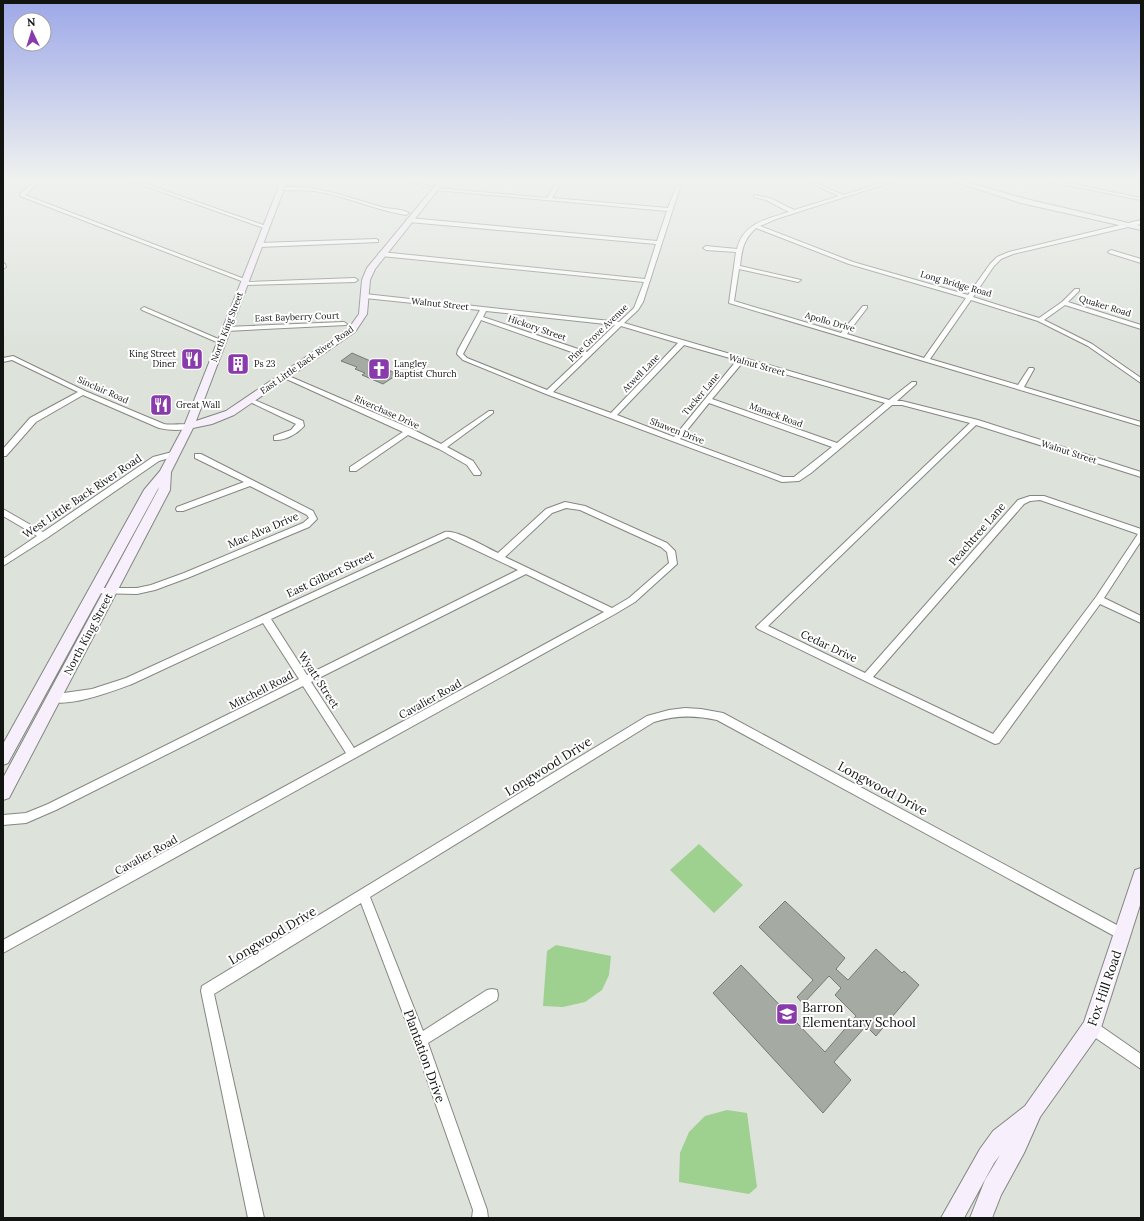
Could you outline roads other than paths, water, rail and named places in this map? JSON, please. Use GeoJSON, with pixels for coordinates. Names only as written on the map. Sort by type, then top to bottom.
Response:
{"type":"FeatureCollection","features":[{"type":"Feature","properties":{"kind":"main road","name":"North King Street"},"geometry":{"type":"LineString","coordinates":[[3,758],[150,490],[165,472],[176,453],[189,426],[262,238]]}},
{"type":"Feature","properties":{"kind":"main road","name":"East Little Back River Road"},"geometry":{"type":"LineString","coordinates":[[189,426],[208,422],[224,416],[336,341],[355,326],[363,314],[366,280],[369,273],[393,238]]}},
{"type":"Feature","properties":{"kind":"main road","name":"North King Street"},"geometry":{"type":"LineString","coordinates":[[3,793],[164,490],[165,472]]}},
{"type":"Feature","properties":{"kind":"main road","name":"Fox Hill Road"},"geometry":{"type":"LineString","coordinates":[[980,1218],[994,1188],[1017,1146],[1033,1110],[1092,1027],[1141,876]]}},
{"type":"Feature","properties":{"kind":"main road","name":"Fox Hill Road"},"geometry":{"type":"LineString","coordinates":[[952,1218],[963,1195],[1000,1138],[1033,1110]]}},
{"type":"Feature","properties":{"kind":"street"},"geometry":{"type":"LineString","coordinates":[[130,238],[244,283],[355,280]]}},
{"type":"Feature","properties":{"kind":"street"},"geometry":{"type":"LineString","coordinates":[[606,238],[660,244]]}},
{"type":"Feature","properties":{"kind":"street","name":"Pine Grove Avenue"},"geometry":{"type":"LineString","coordinates":[[548,393],[636,309],[640,302],[662,238]]}},
{"type":"Feature","properties":{"kind":"street","name":"Apollo Drive"},"geometry":{"type":"LineString","coordinates":[[744,238],[739,251],[731,302],[1141,424]]}},
{"type":"Feature","properties":{"kind":"street","name":"Long Bridge Road"},"geometry":{"type":"LineString","coordinates":[[786,238],[851,263],[1040,320],[1090,345],[1141,381]]}},
{"type":"Feature","properties":{"kind":"street"},"geometry":{"type":"LineString","coordinates":[[926,360],[999,258],[1011,253],[1072,238]]}},
{"type":"Feature","properties":{"kind":"street"},"geometry":{"type":"LineString","coordinates":[[259,245],[376,241]]}},
{"type":"Feature","properties":{"kind":"street"},"geometry":{"type":"LineString","coordinates":[[706,248],[739,251]]}},
{"type":"Feature","properties":{"kind":"street"},"geometry":{"type":"LineString","coordinates":[[1111,252],[1141,261]]}},
{"type":"Feature","properties":{"kind":"street"},"geometry":{"type":"LineString","coordinates":[[382,254],[647,281]]}},
{"type":"Feature","properties":{"kind":"street"},"geometry":{"type":"LineString","coordinates":[[736,267],[798,280]]}},
{"type":"Feature","properties":{"kind":"street"},"geometry":{"type":"LineString","coordinates":[[1040,320],[1064,303],[1077,290]]}},
{"type":"Feature","properties":{"kind":"street","name":"Walnut Street"},"geometry":{"type":"LineString","coordinates":[[365,296],[620,324],[892,403],[902,404],[975,422],[1141,475]]}},
{"type":"Feature","properties":{"kind":"street","name":"Quaker Road"},"geometry":{"type":"LineString","coordinates":[[1064,303],[1141,326]]}},
{"type":"Feature","properties":{"kind":"street"},"geometry":{"type":"LineString","coordinates":[[843,335],[865,307]]}},
{"type":"Feature","properties":{"kind":"street"},"geometry":{"type":"LineString","coordinates":[[144,309],[222,342]]}},
{"type":"Feature","properties":{"kind":"street","name":"Shawen Drive"},"geometry":{"type":"LineString","coordinates":[[484,309],[461,350],[460,354],[462,357],[548,393],[771,476],[789,481],[796,479],[808,471],[892,403],[914,383]]}},
{"type":"Feature","properties":{"kind":"street","name":"Hickory Street"},"geometry":{"type":"LineString","coordinates":[[480,318],[588,355]]}},
{"type":"Feature","properties":{"kind":"street","name":"East Bayberry Court"},"geometry":{"type":"LineString","coordinates":[[226,329],[344,324]]}},
{"type":"Feature","properties":{"kind":"street","name":"Atwell Lane"},"geometry":{"type":"LineString","coordinates":[[612,416],[682,343]]}},
{"type":"Feature","properties":{"kind":"street","name":"Sinclair Road"},"geometry":{"type":"LineString","coordinates":[[3,360],[13,358],[83,392],[167,427],[176,428],[189,426]]}},
{"type":"Feature","properties":{"kind":"street","name":"Tucker Lane"},"geometry":{"type":"LineString","coordinates":[[675,440],[741,360]]}},
{"type":"Feature","properties":{"kind":"street"},"geometry":{"type":"LineString","coordinates":[[1020,388],[1031,369]]}},
{"type":"Feature","properties":{"kind":"street","name":"Riverchase Drive"},"geometry":{"type":"LineString","coordinates":[[284,376],[442,447],[470,463],[477,473]]}},
{"type":"Feature","properties":{"kind":"street"},"geometry":{"type":"LineString","coordinates":[[3,454],[33,420],[83,392]]}},
{"type":"Feature","properties":{"kind":"street"},"geometry":{"type":"LineString","coordinates":[[250,400],[300,423],[300,426],[294,432],[277,438]]}},
{"type":"Feature","properties":{"kind":"street","name":"Manack Road"},"geometry":{"type":"LineString","coordinates":[[708,400],[837,446]]}},
{"type":"Feature","properties":{"kind":"street"},"geometry":{"type":"LineString","coordinates":[[442,447],[491,412]]}},
{"type":"Feature","properties":{"kind":"street","name":"Cedar Drive"},"geometry":{"type":"LineString","coordinates":[[975,422],[761,627],[995,740],[1098,599]]}},
{"type":"Feature","properties":{"kind":"street"},"geometry":{"type":"LineString","coordinates":[[353,469],[409,431]]}},
{"type":"Feature","properties":{"kind":"street","name":"West Little Back River Road"},"geometry":{"type":"LineString","coordinates":[[3,563],[156,459],[176,453]]}},
{"type":"Feature","properties":{"kind":"street","name":"Mac Alva Drive"},"geometry":{"type":"LineString","coordinates":[[95,591],[145,590],[164,584],[306,525],[313,519],[310,513],[198,456]]}},
{"type":"Feature","properties":{"kind":"street"},"geometry":{"type":"LineString","coordinates":[[180,509],[250,483]]}},
{"type":"Feature","properties":{"kind":"street","name":"Peachtree Lane"},"geometry":{"type":"LineString","coordinates":[[867,677],[1020,502],[1031,497],[1041,498],[1141,532]]}},
{"type":"Feature","properties":{"kind":"street","name":"Cavalier Road"},"geometry":{"type":"LineString","coordinates":[[3,947],[612,612],[632,600],[673,564],[671,551],[664,545],[582,508],[565,505],[549,511],[499,557]]}},
{"type":"Feature","properties":{"kind":"street"},"geometry":{"type":"LineString","coordinates":[[3,512],[44,536]]}},
{"type":"Feature","properties":{"kind":"street","name":"East Gilbert Street"},"geometry":{"type":"LineString","coordinates":[[54,698],[82,697],[118,686],[448,534],[455,536],[612,612]]}},
{"type":"Feature","properties":{"kind":"street"},"geometry":{"type":"LineString","coordinates":[[1141,536],[1098,599],[1141,620]]}},
{"type":"Feature","properties":{"kind":"street","name":"Mitchell Road"},"geometry":{"type":"LineString","coordinates":[[3,820],[26,818],[41,812],[526,570]]}},
{"type":"Feature","properties":{"kind":"street","name":"Wyatt Street"},"geometry":{"type":"LineString","coordinates":[[265,618],[353,755]]}},
{"type":"Feature","properties":{"kind":"street","name":"Longwood Drive"},"geometry":{"type":"LineString","coordinates":[[256,1218],[207,991],[651,719],[684,711],[702,712],[720,716],[1122,934]]}},
{"type":"Feature","properties":{"kind":"street","name":"Plantation Drive"},"geometry":{"type":"LineString","coordinates":[[364,896],[420,1040],[480,1210],[480,1218]]}},
{"type":"Feature","properties":{"kind":"street"},"geometry":{"type":"LineString","coordinates":[[420,1040],[492,995]]}},
{"type":"Feature","properties":{"kind":"street"},"geometry":{"type":"LineString","coordinates":[[1092,1027],[1141,1062]]}},
{"type":"Feature","properties":{"kind":"place","name":"King Street Diner"},"geometry":{"type":"Point","coordinates":[192,359]}},
{"type":"Feature","properties":{"kind":"place","name":"Ps 23"},"geometry":{"type":"Point","coordinates":[238,364]}},
{"type":"Feature","properties":{"kind":"place","name":"Langley Baptist Church"},"geometry":{"type":"Point","coordinates":[379,369]}},
{"type":"Feature","properties":{"kind":"place","name":"Great Wall"},"geometry":{"type":"Point","coordinates":[161,405]}},
{"type":"Feature","properties":{"kind":"place","name":"Barron Elementary School"},"geometry":{"type":"Point","coordinates":[787,1014]}}]}
